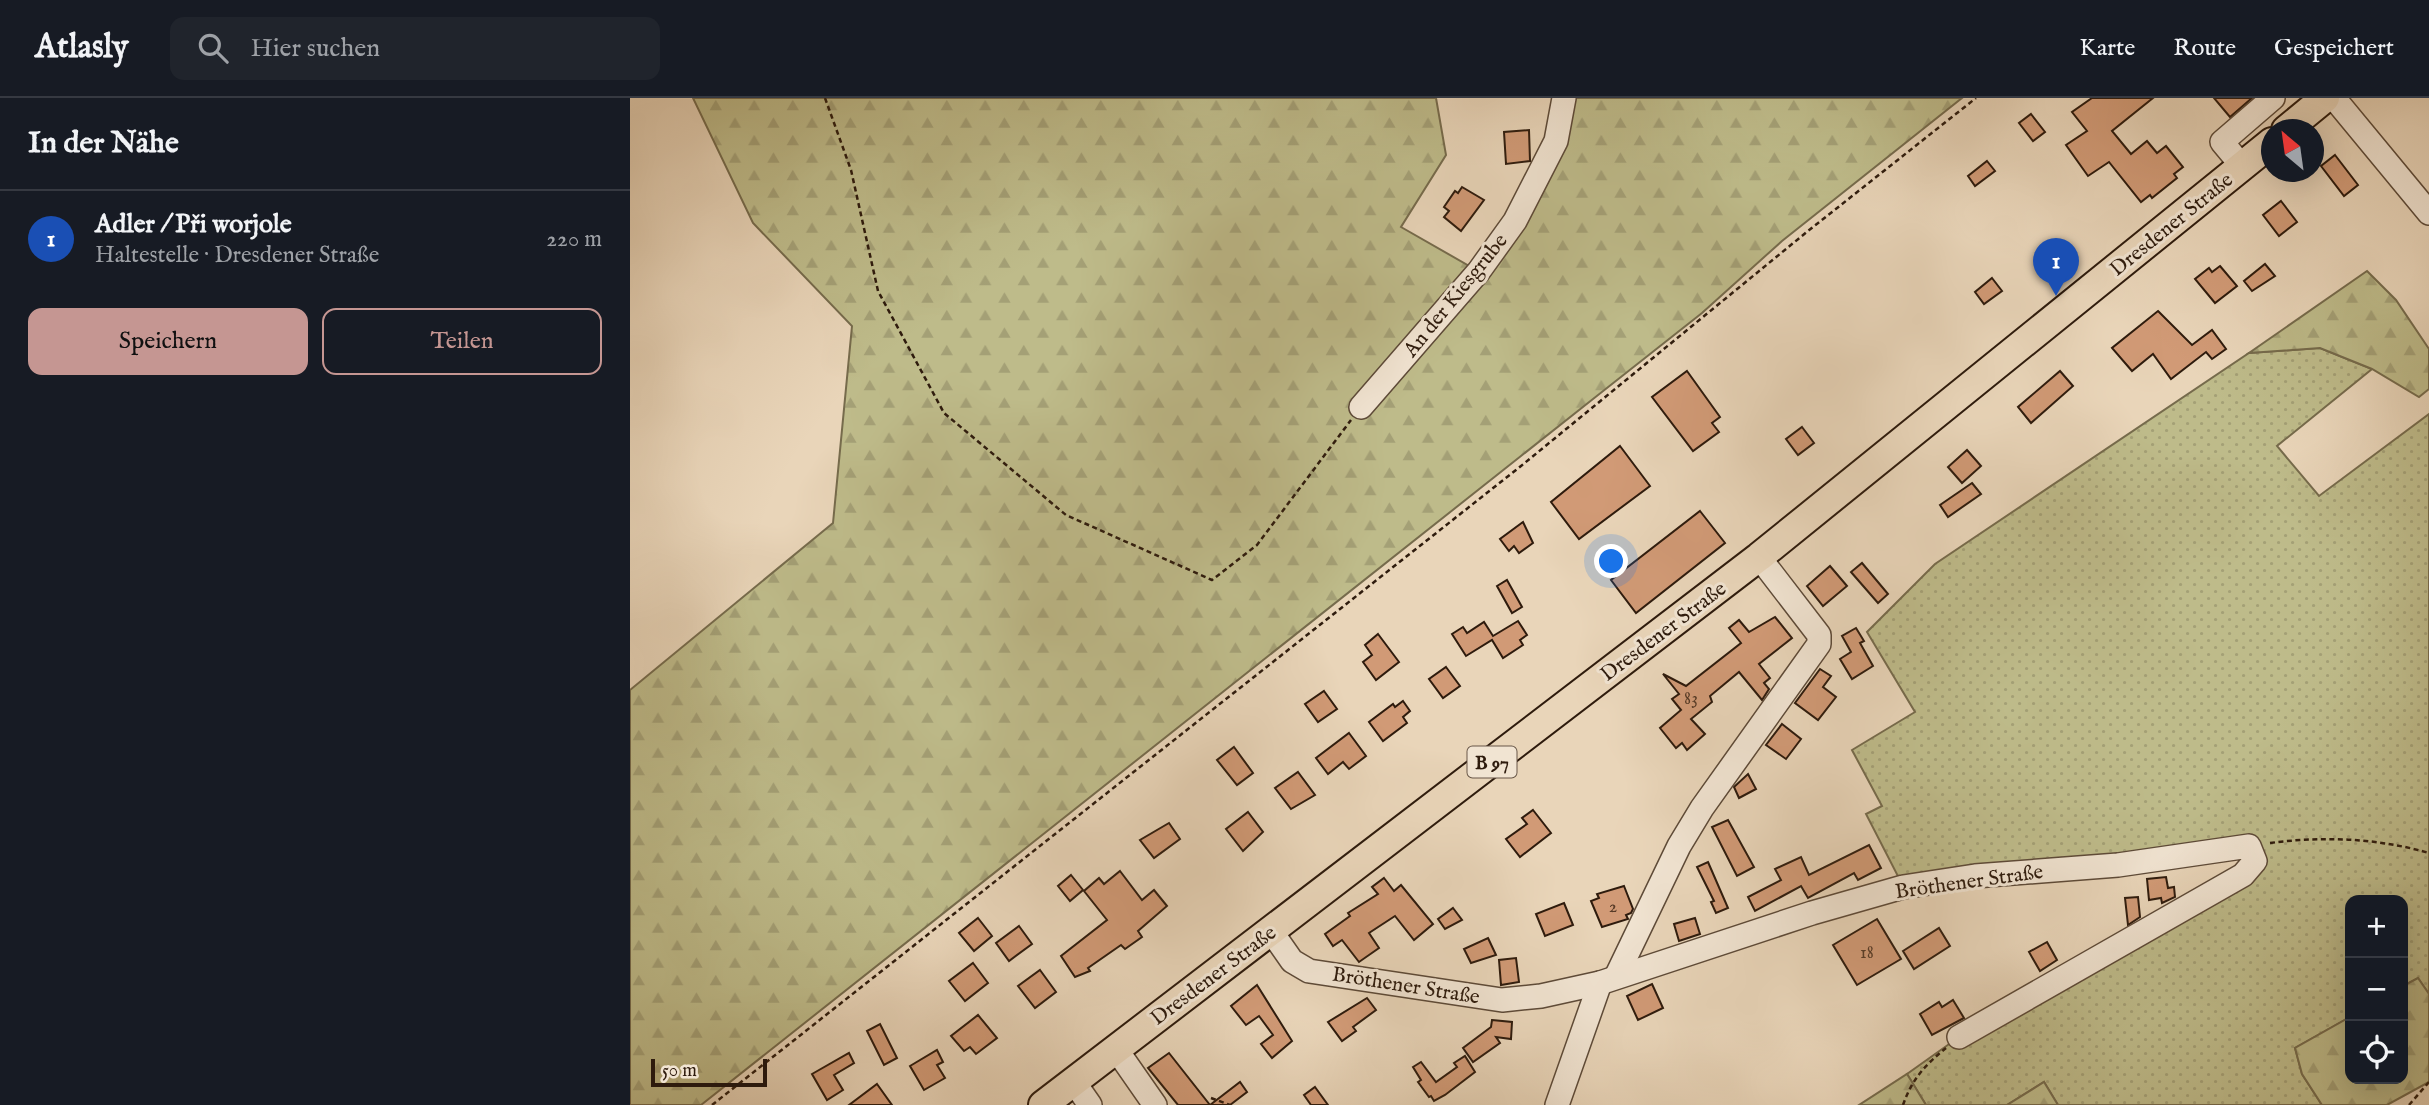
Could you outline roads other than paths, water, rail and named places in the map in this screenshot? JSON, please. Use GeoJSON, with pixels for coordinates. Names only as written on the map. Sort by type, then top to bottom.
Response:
{"type":"FeatureCollection","features":[{"type":"Feature","properties":{"kind":"main road"},"geometry":{"type":"LineString","coordinates":[[2300,119],[2325,98]]}},
{"type":"Feature","properties":{"kind":"main road","name":"Dresdener Straße"},"geometry":{"type":"LineString","coordinates":[[1043,1105],[1759,556],[2261,151]]}},
{"type":"Feature","properties":{"kind":"street","name":"An der Kiesgrube"},"geometry":{"type":"LineString","coordinates":[[1361,407],[1479,271],[1515,221],[1556,141],[1564,98]]}},
{"type":"Feature","properties":{"kind":"street"},"geometry":{"type":"LineString","coordinates":[[2242,166],[2222,142],[2273,98]]}},
{"type":"Feature","properties":{"kind":"street"},"geometry":{"type":"LineString","coordinates":[[2334,98],[2429,214]]}},
{"type":"Feature","properties":{"kind":"street"},"geometry":{"type":"LineString","coordinates":[[1557,1105],[1608,980],[1679,846],[1819,644],[1819,635],[1759,556]]}},
{"type":"Feature","properties":{"kind":"street","name":"Bröthener Straße"},"geometry":{"type":"LineString","coordinates":[[1270,931],[1292,961],[1309,971],[1502,1000],[1541,996],[1608,980],[1812,913],[1903,887],[1975,876],[2118,865],[2249,846],[2255,860],[2243,875],[1959,1037]]}},
{"type":"Feature","properties":{"kind":"street"},"geometry":{"type":"LineString","coordinates":[[1116,1049],[1155,1105]]}},
{"type":"Feature","properties":{"kind":"street"},"geometry":{"type":"LineString","coordinates":[[1073,1082],[1090,1105]]}},
{"type":"Feature","properties":{"kind":"place","name":"Adler / Při worjole"},"geometry":{"type":"Point","coordinates":[2056,296]}}]}
